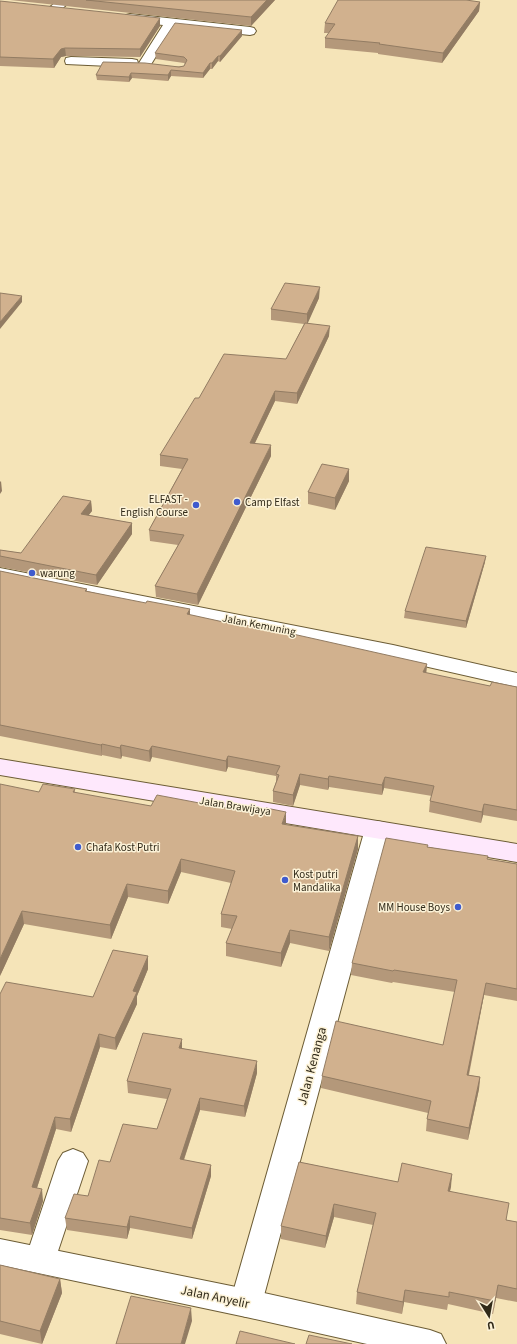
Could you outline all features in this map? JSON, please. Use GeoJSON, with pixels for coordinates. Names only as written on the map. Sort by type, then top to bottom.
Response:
{"type":"FeatureCollection","features":[{"type":"Feature","properties":{"kind":"main road","name":"Jalan Brawijaya"},"geometry":{"type":"LineString","coordinates":[[0,767],[517,853]]}},
{"type":"Feature","properties":{"kind":"street"},"geometry":{"type":"LineString","coordinates":[[38,8],[54,9],[68,5]]}},
{"type":"Feature","properties":{"kind":"street"},"geometry":{"type":"LineString","coordinates":[[121,17],[250,31]]}},
{"type":"Feature","properties":{"kind":"street"},"geometry":{"type":"LineString","coordinates":[[145,63],[171,22]]}},
{"type":"Feature","properties":{"kind":"street"},"geometry":{"type":"LineString","coordinates":[[71,60],[145,63],[158,65]]}},
{"type":"Feature","properties":{"kind":"street","name":"Jalan Kemuning"},"geometry":{"type":"LineString","coordinates":[[0,574],[393,652],[517,680]]}},
{"type":"Feature","properties":{"kind":"street","name":"Jalan Kenanga"},"geometry":{"type":"LineString","coordinates":[[246,1303],[377,830]]}},
{"type":"Feature","properties":{"kind":"street"},"geometry":{"type":"LineString","coordinates":[[40,1260],[73,1161]]}},
{"type":"Feature","properties":{"kind":"street","name":"Jalan Anyelir"},"geometry":{"type":"LineString","coordinates":[[0,1252],[246,1303],[430,1344]]}},
{"type":"Feature","properties":{"kind":"building"},"geometry":{"type":"Polygon","coordinates":[[[86,0],[267,0],[251,17],[86,0]]]}},
{"type":"Feature","properties":{"kind":"building"},"geometry":{"type":"Polygon","coordinates":[[[338,0],[466,0],[480,2],[443,53],[379,44],[380,43],[325,38],[335,24],[325,23],[338,0]]]}},
{"type":"Feature","properties":{"kind":"building"},"geometry":{"type":"Polygon","coordinates":[[[0,1],[160,18],[140,49],[65,48],[61,49],[53,59],[0,57],[0,1]]]}},
{"type":"Feature","properties":{"kind":"building"},"geometry":{"type":"Polygon","coordinates":[[[175,23],[242,30],[220,56],[210,63],[203,73],[171,70],[168,75],[131,73],[129,77],[96,75],[103,62],[145,63],[179,67],[184,66],[187,60],[184,57],[155,53],[175,23]]]}},
{"type":"Feature","properties":{"kind":"building"},"geometry":{"type":"Polygon","coordinates":[[[285,283],[320,287],[307,314],[271,309],[285,283]]]}},
{"type":"Feature","properties":{"kind":"building"},"geometry":{"type":"Polygon","coordinates":[[[0,293],[22,296],[0,322],[0,293]]]}},
{"type":"Feature","properties":{"kind":"building"},"geometry":{"type":"Polygon","coordinates":[[[305,323],[330,326],[297,393],[275,391],[250,443],[271,445],[197,594],[155,586],[184,535],[149,530],[188,459],[160,455],[195,398],[199,398],[224,354],[286,359],[305,323]]]}},
{"type":"Feature","properties":{"kind":"building"},"geometry":{"type":"Polygon","coordinates":[[[322,464],[349,469],[335,498],[308,492],[322,464]]]}},
{"type":"Feature","properties":{"kind":"building"},"geometry":{"type":"Polygon","coordinates":[[[63,496],[91,501],[81,514],[132,523],[96,575],[0,556],[0,550],[21,553],[63,496]]]}},
{"type":"Feature","properties":{"kind":"building"},"geometry":{"type":"Polygon","coordinates":[[[426,547],[486,556],[466,621],[405,611],[426,547]]]}},
{"type":"Feature","properties":{"kind":"building"},"geometry":{"type":"Polygon","coordinates":[[[0,571],[87,589],[85,591],[146,603],[147,601],[190,609],[187,614],[228,623],[257,626],[427,664],[423,672],[490,686],[492,682],[517,687],[517,810],[484,804],[482,812],[430,801],[434,786],[385,777],[382,785],[329,776],[328,779],[300,774],[293,795],[273,791],[279,775],[276,774],[280,766],[228,756],[226,761],[152,746],[149,751],[121,745],[120,748],[0,725],[0,571]]]}},
{"type":"Feature","properties":{"kind":"building"},"geometry":{"type":"Polygon","coordinates":[[[0,784],[39,792],[43,784],[75,789],[73,792],[151,806],[157,795],[263,815],[266,808],[286,812],[282,824],[358,836],[329,937],[290,930],[281,953],[226,943],[237,916],[221,914],[235,871],[181,859],[168,891],[127,884],[110,925],[22,911],[0,959],[0,784]]]}},
{"type":"Feature","properties":{"kind":"building"},"geometry":{"type":"Polygon","coordinates":[[[386,838],[428,845],[427,847],[488,856],[487,859],[517,864],[517,989],[486,983],[467,1075],[480,1077],[469,1128],[427,1119],[431,1101],[322,1076],[336,1021],[443,1045],[457,980],[393,971],[352,963],[386,838]]]}},
{"type":"Feature","properties":{"kind":"building"},"geometry":{"type":"Polygon","coordinates":[[[113,950],[148,956],[133,991],[137,992],[115,1038],[99,1034],[70,1119],[55,1117],[32,1187],[42,1189],[30,1223],[0,1218],[0,994],[6,982],[93,997],[113,950]]]}},
{"type":"Feature","properties":{"kind":"building"},"geometry":{"type":"Polygon","coordinates":[[[143,1033],[182,1039],[179,1048],[257,1061],[244,1106],[200,1098],[180,1159],[211,1165],[192,1228],[130,1216],[127,1227],[65,1218],[74,1194],[88,1196],[99,1160],[110,1162],[123,1124],[157,1129],[171,1089],[127,1081],[143,1033]]]}},
{"type":"Feature","properties":{"kind":"building"},"geometry":{"type":"Polygon","coordinates":[[[299,1162],[398,1182],[402,1163],[452,1174],[448,1191],[509,1203],[506,1220],[517,1222],[517,1289],[498,1285],[495,1301],[449,1292],[449,1297],[405,1290],[403,1302],[357,1292],[376,1213],[334,1204],[326,1236],[281,1226],[299,1162]]]}},
{"type":"Feature","properties":{"kind":"building"},"geometry":{"type":"Polygon","coordinates":[[[0,1265],[60,1279],[40,1331],[0,1321],[0,1265]]]}},
{"type":"Feature","properties":{"kind":"building"},"geometry":{"type":"Polygon","coordinates":[[[131,1296],[191,1308],[181,1344],[116,1344],[131,1296]]]}},
{"type":"Feature","properties":{"kind":"building"},"geometry":{"type":"Polygon","coordinates":[[[240,1331],[295,1344],[236,1344],[240,1331]]]}},
{"type":"Feature","properties":{"kind":"building"},"geometry":{"type":"Polygon","coordinates":[[[309,1335],[352,1344],[306,1344],[309,1335]]]}},
{"type":"Feature","properties":{"kind":"place","name":"Camp Elfast"},"geometry":{"type":"Point","coordinates":[237,502]}},
{"type":"Feature","properties":{"kind":"place","name":"ELFAST - English Course"},"geometry":{"type":"Point","coordinates":[196,505]}},
{"type":"Feature","properties":{"kind":"place","name":"warung"},"geometry":{"type":"Point","coordinates":[32,573]}},
{"type":"Feature","properties":{"kind":"place","name":"Chafa Kost Putri"},"geometry":{"type":"Point","coordinates":[78,847]}},
{"type":"Feature","properties":{"kind":"place","name":"Kost putri Mandalika"},"geometry":{"type":"Point","coordinates":[285,880]}},
{"type":"Feature","properties":{"kind":"place","name":"MM House Boys"},"geometry":{"type":"Point","coordinates":[458,907]}}]}
